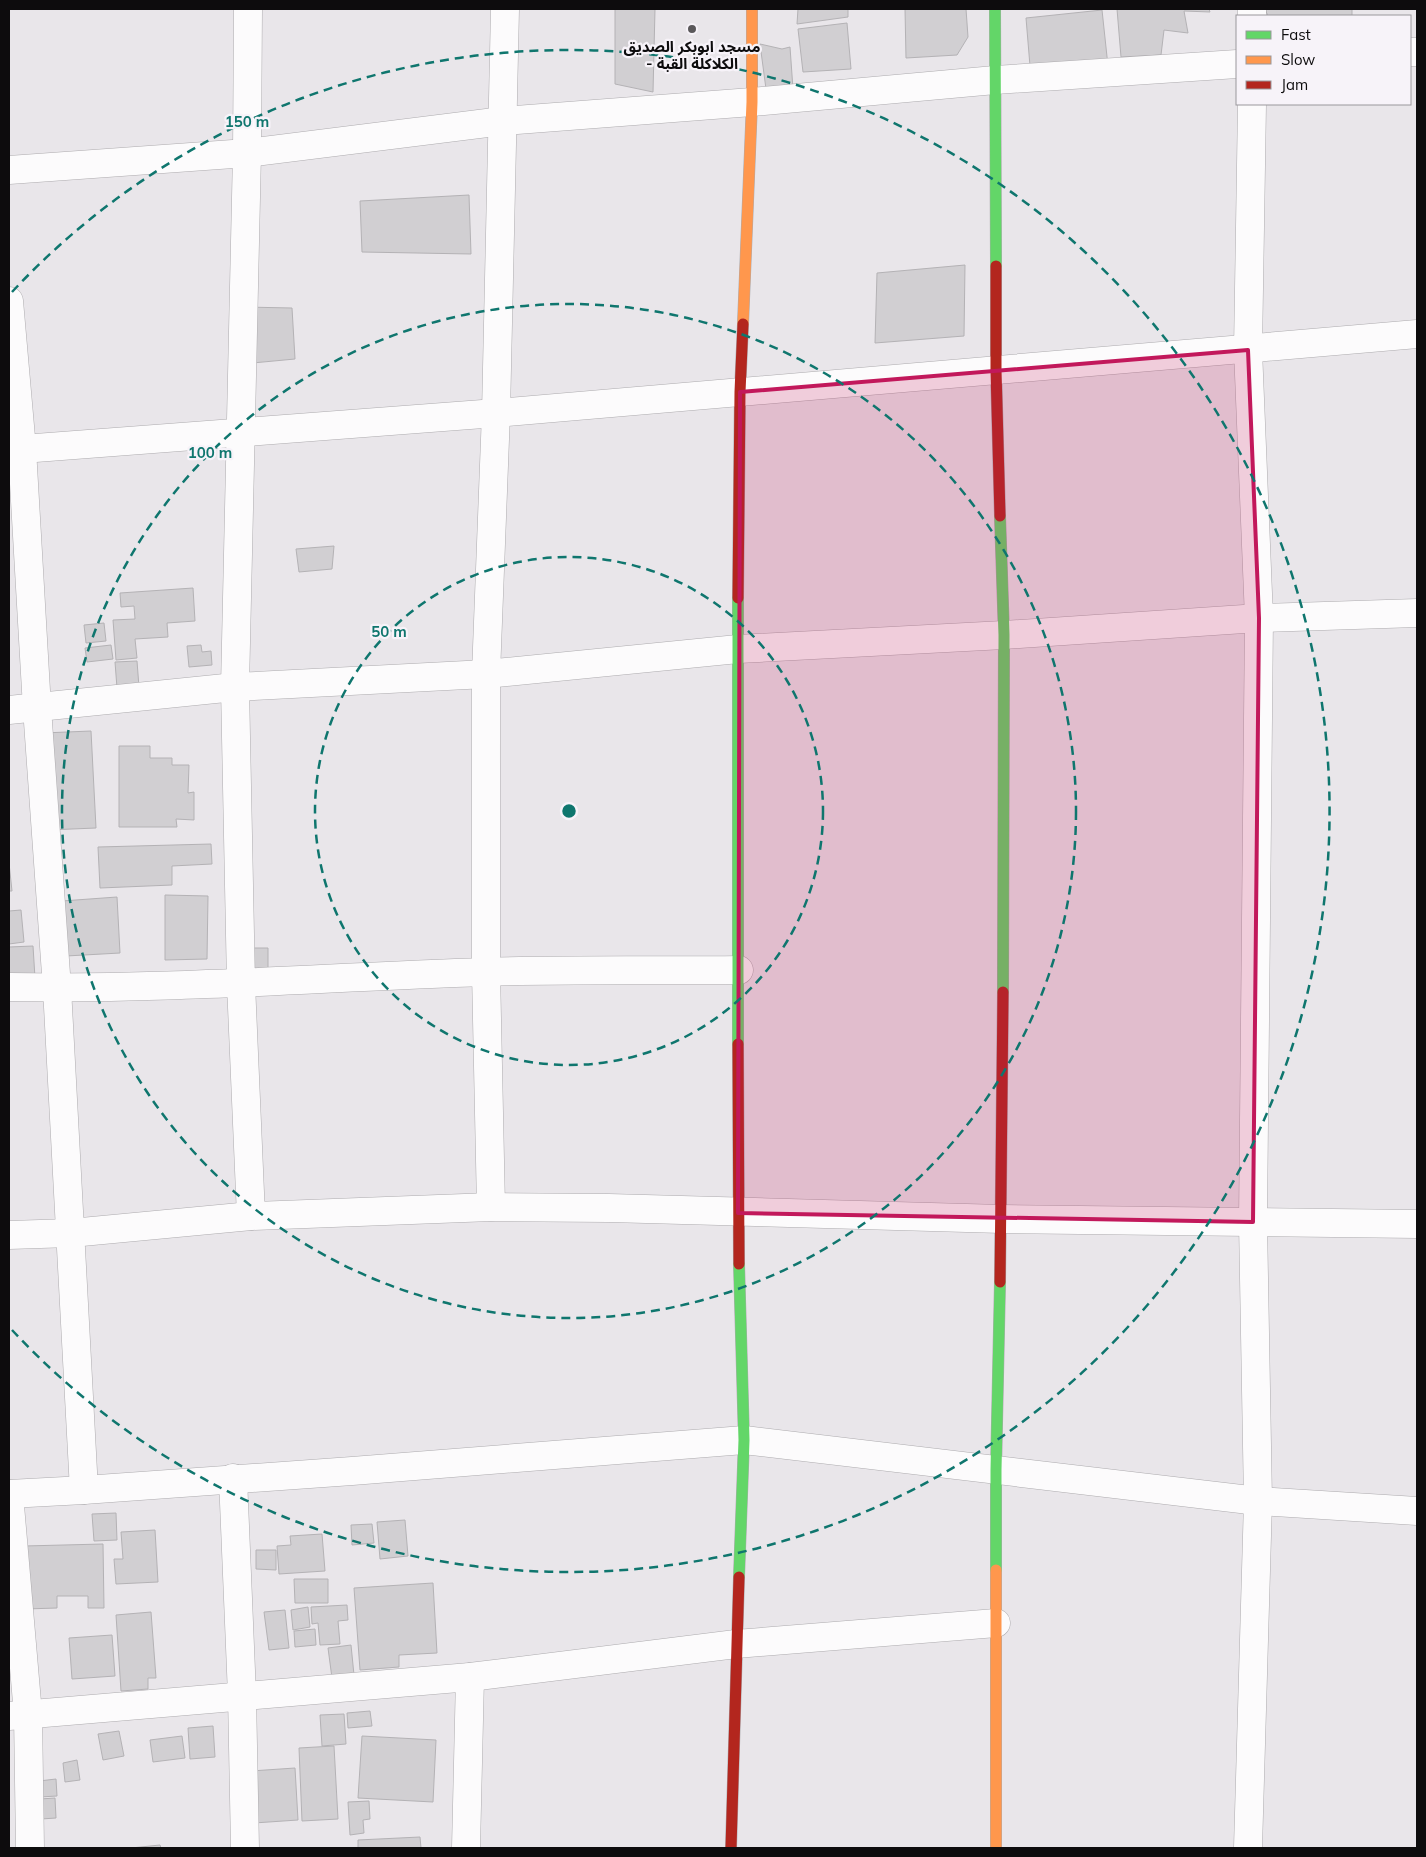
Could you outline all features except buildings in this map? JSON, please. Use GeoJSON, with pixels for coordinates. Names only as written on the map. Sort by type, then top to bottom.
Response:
{"type":"FeatureCollection","features":[{"type":"Feature","properties":{"kind":"street"},"geometry":{"type":"LineString","coordinates":[[248,9],[247,153],[235,687],[241,984],[251,1216]]}},
{"type":"Feature","properties":{"kind":"street"},"geometry":{"type":"LineString","coordinates":[[491,1208],[486,972],[486,674],[496,413],[505,9]]}},
{"type":"Feature","properties":{"kind":"street"},"geometry":{"type":"LineString","coordinates":[[732,1848],[736,1644],[744,1440],[738,1213],[740,392],[752,102],[752,9]]}},
{"type":"Feature","properties":{"kind":"street"},"geometry":{"type":"LineString","coordinates":[[996,9],[996,370],[1004,635],[1002,1219],[996,1470],[996,1848]]}},
{"type":"Feature","properties":{"kind":"street"},"geometry":{"type":"LineString","coordinates":[[9,170],[247,153],[503,121],[752,102],[996,80],[1236,64]]}},
{"type":"Feature","properties":{"kind":"street"},"geometry":{"type":"LineString","coordinates":[[1248,1848],[1258,1501],[1253,1222],[1259,618],[1248,350],[1252,105]]}},
{"type":"Feature","properties":{"kind":"street"},"geometry":{"type":"LineString","coordinates":[[9,301],[15,449],[37,708],[57,988],[84,1490]]}},
{"type":"Feature","properties":{"kind":"street"},"geometry":{"type":"LineString","coordinates":[[15,449],[496,413],[1417,334]]}},
{"type":"Feature","properties":{"kind":"street"},"geometry":{"type":"LineString","coordinates":[[9,710],[235,687],[486,674],[738,649],[1004,635],[1259,618],[1417,613]]}},
{"type":"Feature","properties":{"kind":"street"},"geometry":{"type":"LineString","coordinates":[[9,987],[57,988],[241,984],[486,972],[739,970]]}},
{"type":"Feature","properties":{"kind":"street"},"geometry":{"type":"LineString","coordinates":[[9,1235],[71,1233],[251,1216],[491,1208],[609,1208],[1002,1219],[1417,1224]]}},
{"type":"Feature","properties":{"kind":"street"},"geometry":{"type":"LineString","coordinates":[[30,1848],[18,1715],[9,1494],[352,1471],[744,1440],[1258,1501],[1417,1512]]}},
{"type":"Feature","properties":{"kind":"street"},"geometry":{"type":"LineString","coordinates":[[233,1478],[242,1695],[245,1848]]}},
{"type":"Feature","properties":{"kind":"street"},"geometry":{"type":"LineString","coordinates":[[18,1715],[470,1677],[736,1644],[996,1623]]}},
{"type":"Feature","properties":{"kind":"street"},"geometry":{"type":"LineString","coordinates":[[466,1848],[470,1677]]}},
{"type":"Feature","properties":{"kind":"highlighted area"},"geometry":{"type":"Polygon","coordinates":[[[1248,350],[1259,618],[1253,1222],[738,1213],[740,392],[1248,350]]]}},
{"type":"Feature","properties":{"kind":"traffic: fast"},"geometry":{"type":"LineString","coordinates":[[995,9],[996,266]]}},
{"type":"Feature","properties":{"kind":"traffic: fast"},"geometry":{"type":"LineString","coordinates":[[1000,516],[1004,635],[1003,992]]}},
{"type":"Feature","properties":{"kind":"traffic: fast"},"geometry":{"type":"LineString","coordinates":[[738,598],[738,1044]]}},
{"type":"Feature","properties":{"kind":"traffic: fast"},"geometry":{"type":"LineString","coordinates":[[739,1264],[744,1440],[739,1577]]}},
{"type":"Feature","properties":{"kind":"traffic: fast"},"geometry":{"type":"LineString","coordinates":[[996,1570],[1000,1282]]}},
{"type":"Feature","properties":{"kind":"traffic: slow"},"geometry":{"type":"LineString","coordinates":[[743,324],[752,102],[752,9]]}},
{"type":"Feature","properties":{"kind":"traffic: slow"},"geometry":{"type":"LineString","coordinates":[[996,1570],[996,1848]]}},
{"type":"Feature","properties":{"kind":"traffic: jam"},"geometry":{"type":"LineString","coordinates":[[996,266],[996,370],[1000,516]]}},
{"type":"Feature","properties":{"kind":"traffic: jam"},"geometry":{"type":"LineString","coordinates":[[738,598],[740,392],[743,324]]}},
{"type":"Feature","properties":{"kind":"traffic: jam"},"geometry":{"type":"LineString","coordinates":[[1000,1282],[1003,992]]}},
{"type":"Feature","properties":{"kind":"traffic: jam"},"geometry":{"type":"LineString","coordinates":[[738,1044],[739,1264]]}},
{"type":"Feature","properties":{"kind":"traffic: jam"},"geometry":{"type":"LineString","coordinates":[[731,1848],[739,1577]]}},
{"type":"Feature","properties":{"kind":"place","name":"مسجد ابوبكر الصديق - الكلاكلة القبة"},"geometry":{"type":"Point","coordinates":[692,29]}}]}
